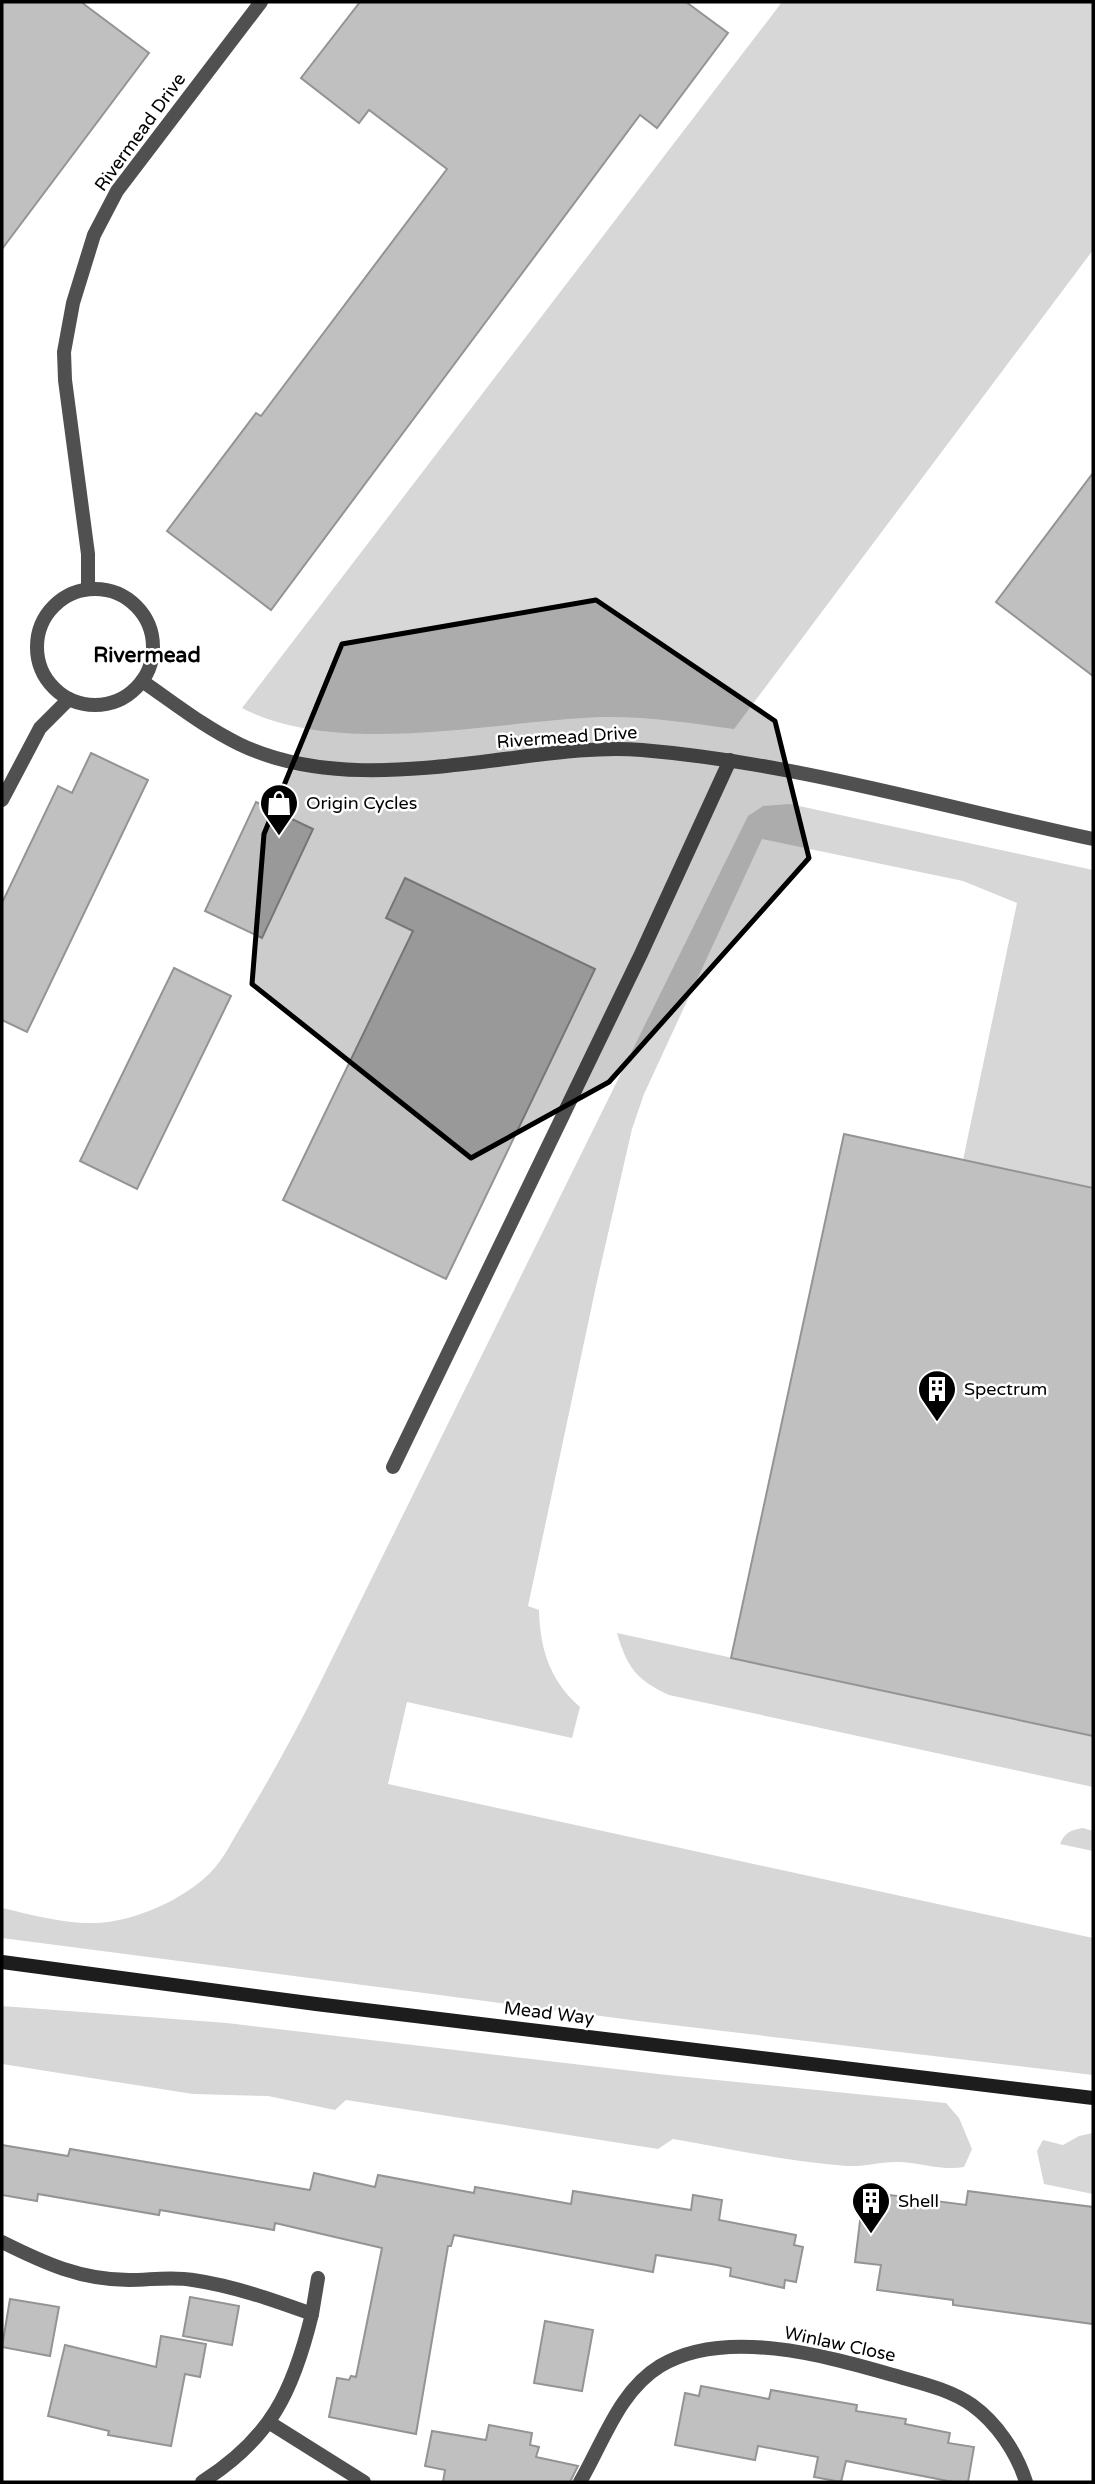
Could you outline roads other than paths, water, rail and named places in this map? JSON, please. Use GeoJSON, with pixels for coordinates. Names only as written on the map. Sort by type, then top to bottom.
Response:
{"type":"FeatureCollection","features":[{"type":"Feature","properties":{"kind":"main road","name":"Mead Way"},"geometry":{"type":"LineString","coordinates":[[2,1962],[343,2008],[1093,2098]]}},
{"type":"Feature","properties":{"kind":"street","name":"Rivermead Drive"},"geometry":{"type":"LineString","coordinates":[[88,589],[88,554],[65,380],[64,352],[73,303],[94,235],[117,191],[261,2]]}},
{"type":"Feature","properties":{"kind":"street"},"geometry":{"type":"LineString","coordinates":[[88,589],[118,594],[135,605],[148,622],[152,656],[142,681],[114,702],[94,705],[69,699],[53,688],[37,660],[37,640],[43,620],[55,604],[88,589]]}},
{"type":"Feature","properties":{"kind":"street","name":"Rivermead Drive"},"geometry":{"type":"LineString","coordinates":[[142,681],[191,717],[241,745],[306,766],[370,770],[550,754],[638,750],[730,760],[812,774],[1093,839]]}},
{"type":"Feature","properties":{"kind":"street"},"geometry":{"type":"LineString","coordinates":[[2,800],[40,728],[69,699]]}},
{"type":"Feature","properties":{"kind":"street"},"geometry":{"type":"LineString","coordinates":[[393,1467],[641,954],[730,760]]}},
{"type":"Feature","properties":{"kind":"street"},"geometry":{"type":"LineString","coordinates":[[2,2242],[71,2273],[111,2279],[191,2279],[264,2297],[312,2314]]}},
{"type":"Feature","properties":{"kind":"street"},"geometry":{"type":"LineString","coordinates":[[202,2482],[239,2455],[270,2423],[294,2379],[312,2314],[318,2278]]}},
{"type":"Feature","properties":{"kind":"street","name":"Winlaw Close"},"geometry":{"type":"LineString","coordinates":[[580,2482],[625,2400],[648,2374],[674,2359],[692,2354],[749,2348],[819,2356],[951,2393],[971,2404],[994,2425],[1014,2455],[1026,2482]]}},
{"type":"Feature","properties":{"kind":"street"},"geometry":{"type":"LineString","coordinates":[[270,2423],[364,2482]]}},
{"type":"Feature","properties":{"kind":"place","name":"Origin Cycles"},"geometry":{"type":"Point","coordinates":[279,837]}},
{"type":"Feature","properties":{"kind":"place","name":"Spectrum"},"geometry":{"type":"Point","coordinates":[937,1423]}},
{"type":"Feature","properties":{"kind":"place","name":"Shell"},"geometry":{"type":"Point","coordinates":[871,2235]}},
{"type":"Feature","properties":{"kind":"district","name":"Rivermead"},"geometry":{"type":"Point","coordinates":[147,655]}}]}
